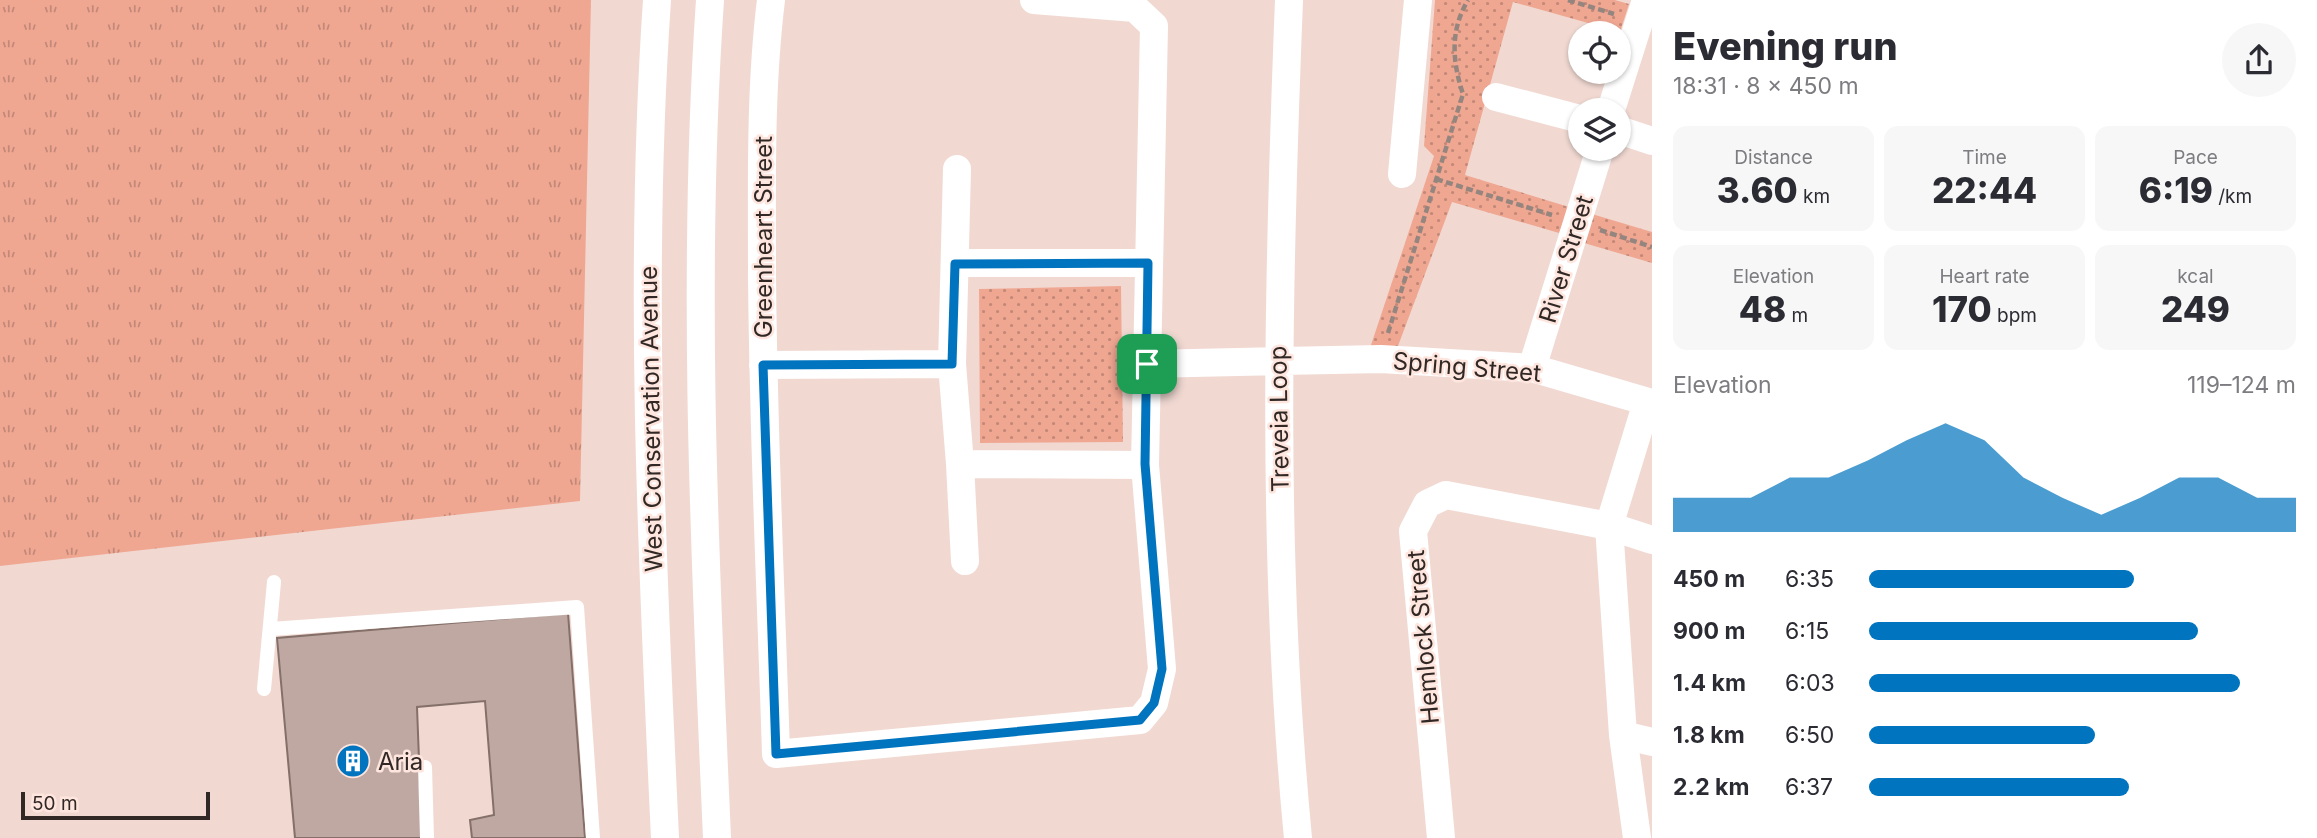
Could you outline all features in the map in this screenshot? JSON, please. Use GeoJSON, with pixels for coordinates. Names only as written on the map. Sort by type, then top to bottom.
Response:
{"type":"FeatureCollection","features":[{"type":"Feature","properties":{"kind":"street","name":"West Conservation Avenue"},"geometry":{"type":"LineString","coordinates":[[657,0],[647,342],[653,577],[665,838]]}},
{"type":"Feature","properties":{"kind":"street","name":"West Conservation Avenue"},"geometry":{"type":"LineString","coordinates":[[710,0],[700,341],[717,838]]}},
{"type":"Feature","properties":{"kind":"street","name":"Greenheart Street"},"geometry":{"type":"LineString","coordinates":[[771,0],[766,40],[763,174],[763,365],[776,754],[1140,720],[1154,703],[1162,669],[1145,464],[1154,26],[1135,8],[1034,0]]}},
{"type":"Feature","properties":{"kind":"street","name":"Treveia Loop"},"geometry":{"type":"LineString","coordinates":[[1289,0],[1278,362],[1287,719],[1298,838]]}},
{"type":"Feature","properties":{"kind":"street"},"geometry":{"type":"LineString","coordinates":[[1402,174],[1418,0]]}},
{"type":"Feature","properties":{"kind":"street"},"geometry":{"type":"LineString","coordinates":[[1615,98],[1642,11]]}},
{"type":"Feature","properties":{"kind":"street"},"geometry":{"type":"LineString","coordinates":[[1496,97],[1568,116]]}},
{"type":"Feature","properties":{"kind":"street"},"geometry":{"type":"LineString","coordinates":[[1631,134],[1652,141]]}},
{"type":"Feature","properties":{"kind":"street","name":"River Street"},"geometry":{"type":"LineString","coordinates":[[1532,368],[1596,161]]}},
{"type":"Feature","properties":{"kind":"street"},"geometry":{"type":"LineString","coordinates":[[957,169],[952,364],[965,561]]}},
{"type":"Feature","properties":{"kind":"street"},"geometry":{"type":"LineString","coordinates":[[955,264],[1148,263]]}},
{"type":"Feature","properties":{"kind":"street","name":"Spring Street"},"geometry":{"type":"LineString","coordinates":[[1278,362],[1381,359],[1532,368],[1649,402]]}},
{"type":"Feature","properties":{"kind":"street"},"geometry":{"type":"LineString","coordinates":[[1147,364],[1278,362]]}},
{"type":"Feature","properties":{"kind":"street"},"geometry":{"type":"LineString","coordinates":[[763,365],[952,364]]}},
{"type":"Feature","properties":{"kind":"street"},"geometry":{"type":"LineString","coordinates":[[1637,838],[1623,735],[1609,526],[1649,402]]}},
{"type":"Feature","properties":{"kind":"street"},"geometry":{"type":"LineString","coordinates":[[960,464],[1145,464]]}},
{"type":"Feature","properties":{"kind":"street","name":"Hemlock Street"},"geometry":{"type":"LineString","coordinates":[[1441,838],[1413,531],[1427,504],[1446,495],[1609,526],[1652,540]]}},
{"type":"Feature","properties":{"kind":"street"},"geometry":{"type":"LineString","coordinates":[[1623,735],[1652,742]]}},
{"type":"Feature","properties":{"kind":"lane"},"geometry":{"type":"LineString","coordinates":[[264,689],[274,582]]}},
{"type":"Feature","properties":{"kind":"lane"},"geometry":{"type":"LineString","coordinates":[[271,629],[577,607],[593,838]]}},
{"type":"Feature","properties":{"kind":"lane"},"geometry":{"type":"LineString","coordinates":[[425,767],[427,838]]}},
{"type":"Feature","properties":{"kind":"path"},"geometry":{"type":"LineString","coordinates":[[1381,359],[1463,94],[1456,74],[1453,39],[1458,16],[1468,0]]}},
{"type":"Feature","properties":{"kind":"path"},"geometry":{"type":"LineString","coordinates":[[1568,0],[1642,11]]}},
{"type":"Feature","properties":{"kind":"path"},"geometry":{"type":"LineString","coordinates":[[1436,179],[1652,247]]}},
{"type":"Feature","properties":{"kind":"green space"},"geometry":{"type":"Polygon","coordinates":[[[0,0],[591,0],[580,501],[0,566],[0,0]]]}},
{"type":"Feature","properties":{"kind":"green space"},"geometry":{"type":"Polygon","coordinates":[[[1435,0],[1615,0],[1629,4],[1624,21],[1581,21],[1513,2],[1465,175],[1569,207],[1559,233],[1452,202],[1395,354],[1369,351],[1434,156],[1424,146],[1435,0]]]}},
{"type":"Feature","properties":{"kind":"green space"},"geometry":{"type":"Polygon","coordinates":[[[1592,214],[1652,232],[1652,263],[1584,243],[1592,214]]]}},
{"type":"Feature","properties":{"kind":"green space"},"geometry":{"type":"Polygon","coordinates":[[[1121,286],[1123,442],[980,443],[979,289],[1121,286]]]}},
{"type":"Feature","properties":{"kind":"building","name":"Aria"},"geometry":{"type":"Polygon","coordinates":[[[568,613],[585,838],[472,838],[470,820],[494,815],[485,701],[417,707],[422,838],[295,838],[277,638],[568,613]]]}},
{"type":"Feature","properties":{"kind":"place","name":"Aria"},"geometry":{"type":"Point","coordinates":[353,761]}},
{"type":"Feature","properties":{"kind":"route"},"geometry":{"type":"LineString","coordinates":[[1148,263],[1147,364],[1145,464],[1162,669],[1154,703],[1140,720],[776,754],[763,365],[952,364],[955,264],[1148,263]]}}]}
